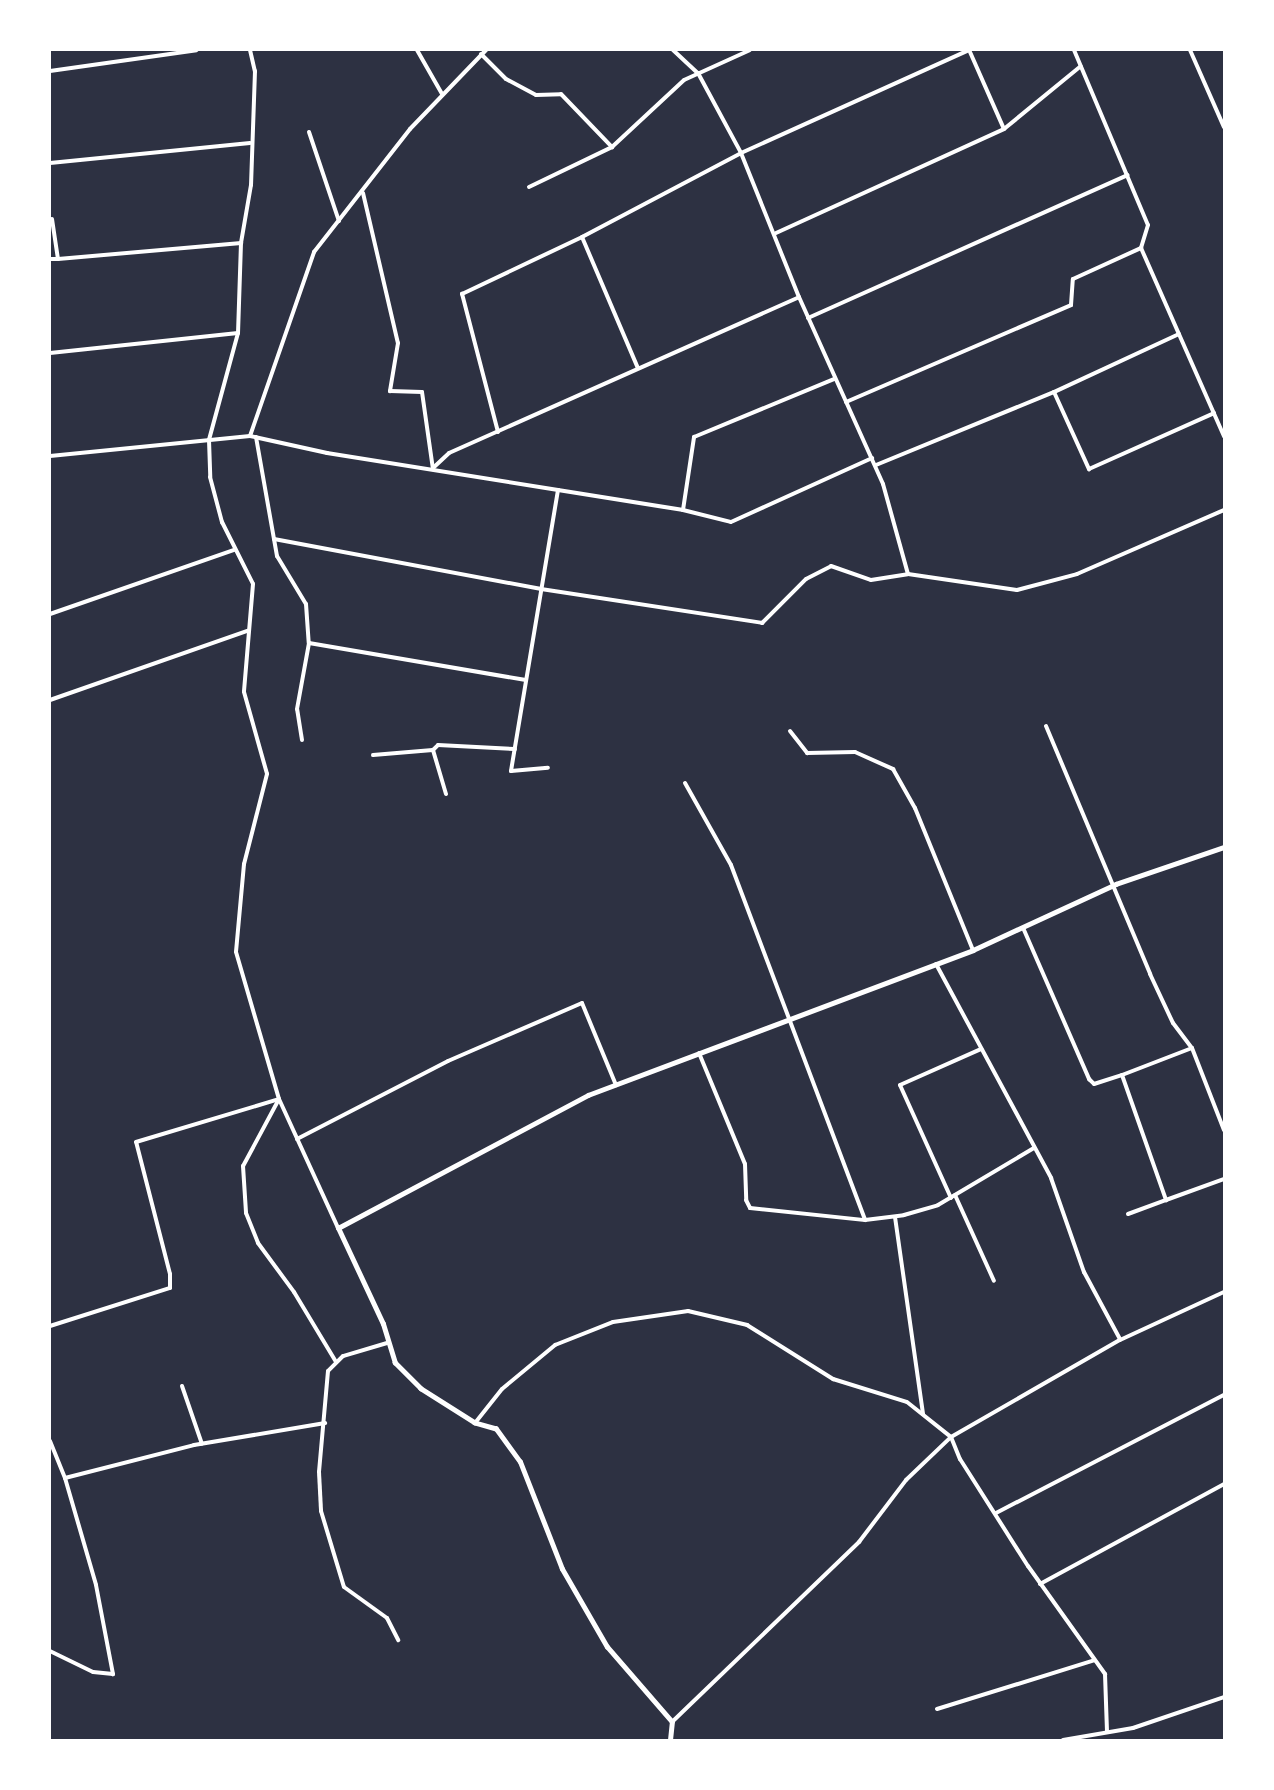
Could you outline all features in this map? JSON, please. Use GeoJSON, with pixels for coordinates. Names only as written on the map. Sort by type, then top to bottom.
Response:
{"type":"FeatureCollection","features":[{"type":"Feature","properties":{"kind":"street"},"geometry":{"type":"LineString","coordinates":[[50,71],[197,50]]}},
{"type":"Feature","properties":{"kind":"street"},"geometry":{"type":"LineString","coordinates":[[250,50],[255,71],[250,143],[251,185],[241,243],[238,333],[208,440],[210,477],[222,522],[234,550],[254,584],[247,631],[244,692],[267,774],[244,864],[236,952],[279,1099],[383,1324],[387,1344],[395,1364],[421,1389],[475,1422],[496,1430],[520,1462],[562,1569],[607,1647],[672,1722]]}},
{"type":"Feature","properties":{"kind":"street"},"geometry":{"type":"LineString","coordinates":[[417,50],[442,94]]}},
{"type":"Feature","properties":{"kind":"street"},"geometry":{"type":"LineString","coordinates":[[250,436],[314,252],[442,94],[486,50]]}},
{"type":"Feature","properties":{"kind":"street"},"geometry":{"type":"LineString","coordinates":[[673,50],[698,73],[741,153],[776,233],[799,297],[834,379],[876,465],[908,574]]}},
{"type":"Feature","properties":{"kind":"street"},"geometry":{"type":"LineString","coordinates":[[529,187],[612,147],[684,80],[750,50]]}},
{"type":"Feature","properties":{"kind":"street"},"geometry":{"type":"LineString","coordinates":[[1074,50],[1148,225],[1141,248],[1224,436]]}},
{"type":"Feature","properties":{"kind":"street"},"geometry":{"type":"LineString","coordinates":[[1190,50],[1224,127]]}},
{"type":"Feature","properties":{"kind":"street"},"geometry":{"type":"LineString","coordinates":[[498,432],[462,294],[582,237],[741,153],[969,51],[1004,129]]}},
{"type":"Feature","properties":{"kind":"street"},"geometry":{"type":"LineString","coordinates":[[481,54],[506,79],[536,95],[561,94],[612,147]]}},
{"type":"Feature","properties":{"kind":"street"},"geometry":{"type":"LineString","coordinates":[[776,233],[1004,129],[1081,66]]}},
{"type":"Feature","properties":{"kind":"street"},"geometry":{"type":"LineString","coordinates":[[309,132],[339,222]]}},
{"type":"Feature","properties":{"kind":"street"},"geometry":{"type":"LineString","coordinates":[[50,163],[250,143]]}},
{"type":"Feature","properties":{"kind":"street"},"geometry":{"type":"LineString","coordinates":[[808,318],[1127,175]]}},
{"type":"Feature","properties":{"kind":"street"},"geometry":{"type":"LineString","coordinates":[[363,192],[399,343],[390,391],[422,392],[433,469]]}},
{"type":"Feature","properties":{"kind":"street"},"geometry":{"type":"LineString","coordinates":[[52,219],[58,259]]}},
{"type":"Feature","properties":{"kind":"street"},"geometry":{"type":"LineString","coordinates":[[582,237],[638,368]]}},
{"type":"Feature","properties":{"kind":"street"},"geometry":{"type":"LineString","coordinates":[[50,259],[241,243]]}},
{"type":"Feature","properties":{"kind":"street"},"geometry":{"type":"LineString","coordinates":[[846,402],[1071,305],[1073,279],[1141,248]]}},
{"type":"Feature","properties":{"kind":"street"},"geometry":{"type":"LineString","coordinates":[[433,469],[449,453],[799,297]]}},
{"type":"Feature","properties":{"kind":"street"},"geometry":{"type":"LineString","coordinates":[[50,353],[238,333]]}},
{"type":"Feature","properties":{"kind":"street"},"geometry":{"type":"LineString","coordinates":[[876,465],[1054,392],[1179,334]]}},
{"type":"Feature","properties":{"kind":"street"},"geometry":{"type":"LineString","coordinates":[[683,510],[694,437],[834,379]]}},
{"type":"Feature","properties":{"kind":"street"},"geometry":{"type":"LineString","coordinates":[[1054,392],[1089,469],[1214,413]]}},
{"type":"Feature","properties":{"kind":"street"},"geometry":{"type":"LineString","coordinates":[[50,456],[250,436],[683,510],[731,522],[872,458]]}},
{"type":"Feature","properties":{"kind":"street"},"geometry":{"type":"LineString","coordinates":[[256,437],[278,556],[306,604],[309,643],[297,709],[302,740]]}},
{"type":"Feature","properties":{"kind":"street"},"geometry":{"type":"LineString","coordinates":[[548,768],[511,771],[558,490]]}},
{"type":"Feature","properties":{"kind":"street"},"geometry":{"type":"LineString","coordinates":[[274,539],[542,589],[762,623],[806,579],[831,566],[871,580],[908,574],[1017,590],[1077,574],[1224,510]]}},
{"type":"Feature","properties":{"kind":"street"},"geometry":{"type":"LineString","coordinates":[[50,614],[234,550]]}},
{"type":"Feature","properties":{"kind":"street"},"geometry":{"type":"LineString","coordinates":[[50,700],[247,631]]}},
{"type":"Feature","properties":{"kind":"street"},"geometry":{"type":"LineString","coordinates":[[309,643],[526,680]]}},
{"type":"Feature","properties":{"kind":"street"},"geometry":{"type":"LineString","coordinates":[[1046,726],[1116,884],[1163,1004],[1192,1048],[1224,1130]]}},
{"type":"Feature","properties":{"kind":"street"},"geometry":{"type":"LineString","coordinates":[[790,731],[807,753],[855,752],[893,769],[915,808],[973,951]]}},
{"type":"Feature","properties":{"kind":"street"},"geometry":{"type":"LineString","coordinates":[[373,755],[434,750],[438,745],[515,749]]}},
{"type":"Feature","properties":{"kind":"street"},"geometry":{"type":"LineString","coordinates":[[434,750],[446,794]]}},
{"type":"Feature","properties":{"kind":"street"},"geometry":{"type":"LineString","coordinates":[[685,783],[731,865],[792,1021],[865,1220]]}},
{"type":"Feature","properties":{"kind":"street"},"geometry":{"type":"LineString","coordinates":[[338,1228],[588,1095],[792,1021],[973,951],[1024,930],[1116,884],[1224,847]]}},
{"type":"Feature","properties":{"kind":"street"},"geometry":{"type":"LineString","coordinates":[[1024,930],[1089,1079],[1094,1084],[1192,1048]]}},
{"type":"Feature","properties":{"kind":"street"},"geometry":{"type":"LineString","coordinates":[[936,964],[1051,1178],[1084,1272],[1120,1340]]}},
{"type":"Feature","properties":{"kind":"street"},"geometry":{"type":"LineString","coordinates":[[297,1139],[448,1061],[582,1003],[616,1085]]}},
{"type":"Feature","properties":{"kind":"street"},"geometry":{"type":"LineString","coordinates":[[981,1049],[900,1085],[994,1281]]}},
{"type":"Feature","properties":{"kind":"street"},"geometry":{"type":"LineString","coordinates":[[699,1053],[745,1164],[746,1200],[750,1208],[865,1220],[895,1217],[953,1196],[1034,1148]]}},
{"type":"Feature","properties":{"kind":"street"},"geometry":{"type":"LineString","coordinates":[[1122,1075],[1166,1200]]}},
{"type":"Feature","properties":{"kind":"street"},"geometry":{"type":"LineString","coordinates":[[50,1326],[170,1288],[170,1274],[136,1142],[279,1099]]}},
{"type":"Feature","properties":{"kind":"street"},"geometry":{"type":"LineString","coordinates":[[279,1099],[243,1166],[246,1213],[258,1243],[294,1292],[336,1362]]}},
{"type":"Feature","properties":{"kind":"street"},"geometry":{"type":"LineString","coordinates":[[1128,1214],[1224,1179]]}},
{"type":"Feature","properties":{"kind":"street"},"geometry":{"type":"LineString","coordinates":[[895,1217],[923,1415]]}},
{"type":"Feature","properties":{"kind":"street"},"geometry":{"type":"LineString","coordinates":[[670,1740],[672,1722],[859,1542],[906,1480],[951,1437],[1120,1340],[1224,1292]]}},
{"type":"Feature","properties":{"kind":"street"},"geometry":{"type":"LineString","coordinates":[[475,1422],[502,1389],[555,1345],[613,1322],[688,1311],[747,1325],[833,1379],[907,1402],[951,1437],[960,1459],[1040,1584],[1105,1674],[1107,1732]]}},
{"type":"Feature","properties":{"kind":"street"},"geometry":{"type":"LineString","coordinates":[[387,1344],[343,1356],[328,1371],[319,1472],[321,1511],[344,1587],[387,1618],[398,1640]]}},
{"type":"Feature","properties":{"kind":"street"},"geometry":{"type":"LineString","coordinates":[[182,1386],[202,1444]]}},
{"type":"Feature","properties":{"kind":"street"},"geometry":{"type":"LineString","coordinates":[[996,1513],[1224,1395]]}},
{"type":"Feature","properties":{"kind":"street"},"geometry":{"type":"LineString","coordinates":[[65,1478],[202,1444],[325,1424]]}},
{"type":"Feature","properties":{"kind":"street"},"geometry":{"type":"LineString","coordinates":[[50,1441],[65,1478],[96,1585],[113,1674],[93,1672],[50,1651]]}},
{"type":"Feature","properties":{"kind":"street"},"geometry":{"type":"LineString","coordinates":[[1040,1584],[1224,1484]]}},
{"type":"Feature","properties":{"kind":"street"},"geometry":{"type":"LineString","coordinates":[[937,1708],[1095,1660]]}},
{"type":"Feature","properties":{"kind":"street"},"geometry":{"type":"LineString","coordinates":[[1063,1740],[1133,1728],[1224,1697]]}}]}
